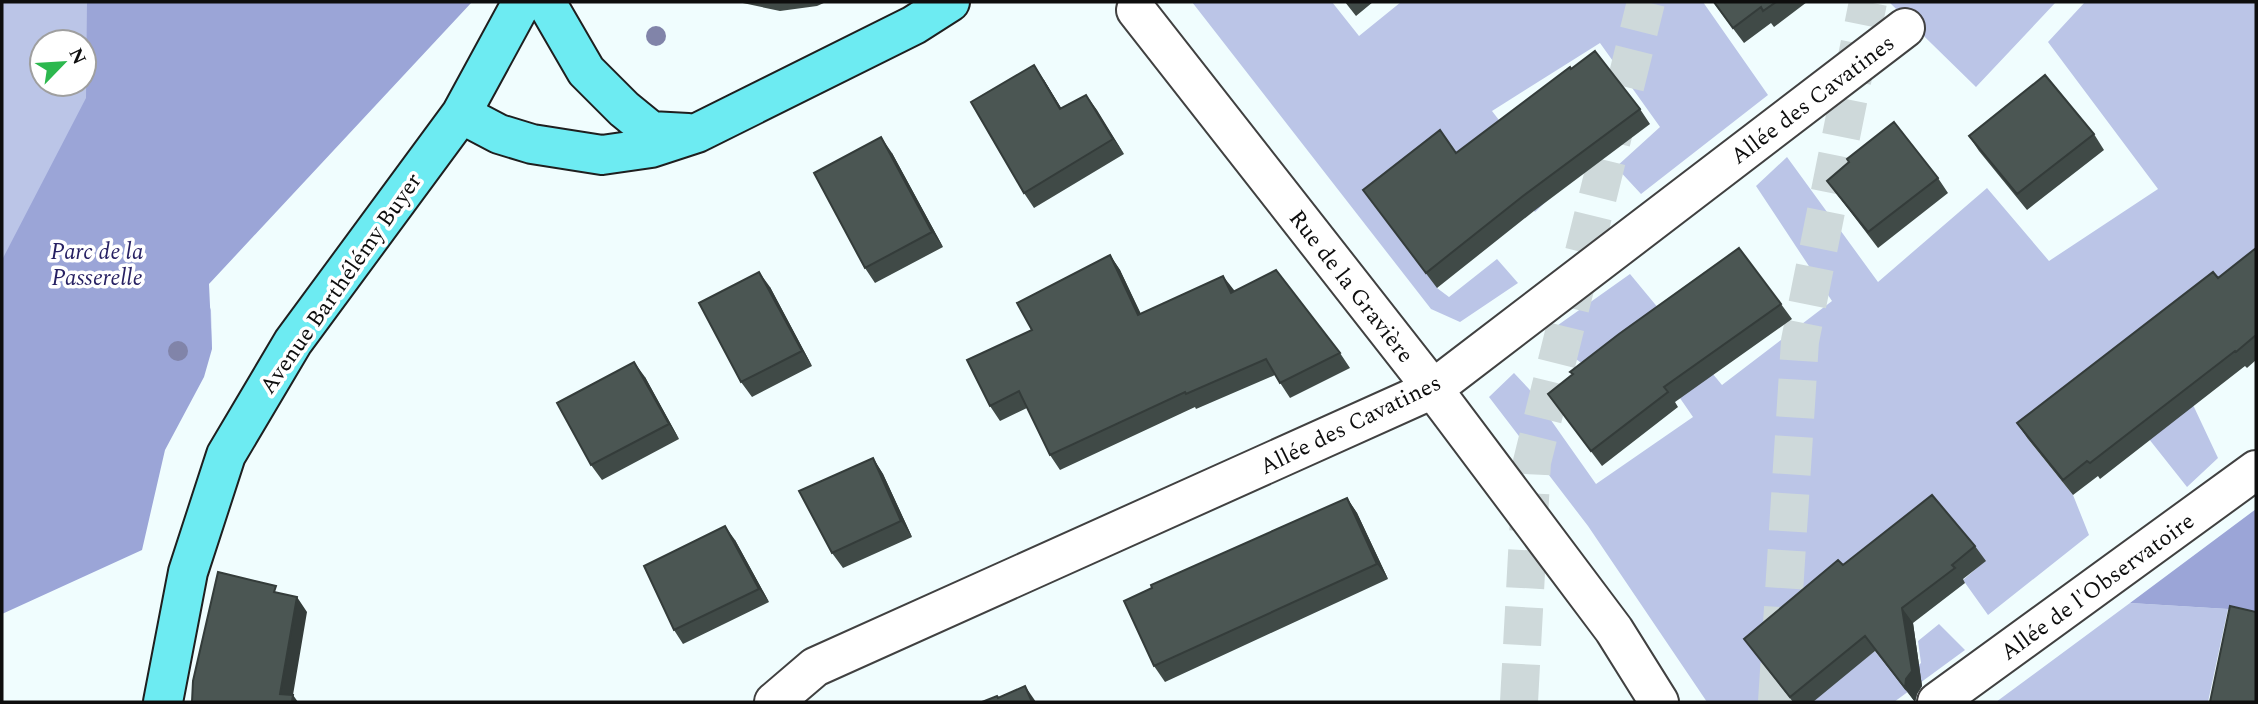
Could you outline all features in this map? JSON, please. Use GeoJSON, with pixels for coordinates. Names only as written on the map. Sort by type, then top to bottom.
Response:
{"type":"FeatureCollection","features":[{"type":"Feature","properties":{"kind":"main road","name":"Avenue Barthélémy Buyer"},"geometry":{"type":"LineString","coordinates":[[163,702],[188,572],[226,455],[293,342],[461,114],[522,2]]}},
{"type":"Feature","properties":{"kind":"main road"},"geometry":{"type":"LineString","coordinates":[[546,2],[586,71],[624,109],[651,131],[697,133]]}},
{"type":"Feature","properties":{"kind":"main road"},"geometry":{"type":"LineString","coordinates":[[461,114],[499,134],[532,144],[602,155],[651,148],[697,133],[914,25],[950,2]]}},
{"type":"Feature","properties":{"kind":"street","name":"Rue de la Gravière"},"geometry":{"type":"LineString","coordinates":[[1136,10],[1433,389],[1614,629],[1659,702]]}},
{"type":"Feature","properties":{"kind":"street","name":"Allée des Cavatines"},"geometry":{"type":"LineString","coordinates":[[774,702],[815,667],[1433,389],[1905,28]]}},
{"type":"Feature","properties":{"kind":"street","name":"Allée de l'Observatoire"},"geometry":{"type":"LineString","coordinates":[[1937,702],[2256,470]]}},
{"type":"Feature","properties":{"kind":"green space","name":"Parc de la Passerelle"},"geometry":{"type":"Polygon","coordinates":[[[2,2],[89,2],[211,310],[212,349],[2,335],[2,2]]]}},
{"type":"Feature","properties":{"kind":"green space"},"geometry":{"type":"Polygon","coordinates":[[[87,2],[472,2],[209,284],[212,349],[204,377],[165,450],[142,550],[2,614],[2,260],[86,98],[98,98],[98,28],[87,28],[87,2]]]}},
{"type":"Feature","properties":{"kind":"green space"},"geometry":{"type":"Polygon","coordinates":[[[1192,2],[1332,2],[1359,36],[1401,2],[1703,2],[1768,95],[1641,194],[1616,167],[1660,127],[1600,43],[1492,111],[1555,193],[1535,212],[1486,155],[1437,288],[1449,297],[1497,259],[1518,283],[1460,322],[1431,309],[1192,2]]]}},
{"type":"Feature","properties":{"kind":"green space"},"geometry":{"type":"Polygon","coordinates":[[[1889,2],[2056,2],[1976,87],[1889,2]]]}},
{"type":"Feature","properties":{"kind":"green space"},"geometry":{"type":"Polygon","coordinates":[[[2085,2],[2256,2],[2256,329],[2148,347],[2194,407],[2218,458],[2187,487],[2103,381],[2028,439],[2073,495],[2089,535],[1988,615],[1963,580],[1985,561],[1755,653],[1791,702],[1707,702],[1588,526],[1489,397],[1514,373],[1529,389],[1596,484],[1693,417],[1633,330],[1584,365],[1544,335],[1630,274],[1722,385],[1832,301],[1756,186],[1787,157],[1878,282],[1987,188],[2049,261],[2158,189],[2048,42],[2085,2]]]}},
{"type":"Feature","properties":{"kind":"green space"},"geometry":{"type":"Polygon","coordinates":[[[2256,509],[2256,617],[2228,609],[2130,603],[2256,509]]]}},
{"type":"Feature","properties":{"kind":"green space"},"geometry":{"type":"Polygon","coordinates":[[[2130,603],[2228,609],[2208,702],[1996,702],[2130,603]]]}},
{"type":"Feature","properties":{"kind":"green space"},"geometry":{"type":"Polygon","coordinates":[[[1939,624],[1965,650],[1894,702],[1808,702],[1875,651],[1899,681],[1921,663],[1918,641],[1939,624]]]}},
{"type":"Feature","properties":{"kind":"building"},"geometry":{"type":"Polygon","coordinates":[[[1714,2],[1776,2],[1763,11],[1761,7],[1733,28],[1714,2]]]}},
{"type":"Feature","properties":{"kind":"building"},"geometry":{"type":"Polygon","coordinates":[[[1595,51],[1640,109],[1523,196],[1426,273],[1363,190],[1440,130],[1456,153],[1595,51]]]}},
{"type":"Feature","properties":{"kind":"building"},"geometry":{"type":"Polygon","coordinates":[[[1034,65],[1060,109],[1086,95],[1113,139],[1024,193],[971,102],[1034,65]]]}},
{"type":"Feature","properties":{"kind":"building"},"geometry":{"type":"Polygon","coordinates":[[[2045,75],[2094,134],[2017,194],[1969,136],[2045,75]]]}},
{"type":"Feature","properties":{"kind":"building"},"geometry":{"type":"Polygon","coordinates":[[[1894,122],[1938,178],[1868,232],[1827,181],[1849,162],[1847,159],[1894,122]]]}},
{"type":"Feature","properties":{"kind":"building"},"geometry":{"type":"Polygon","coordinates":[[[881,137],[932,232],[865,268],[814,173],[881,137]]]}},
{"type":"Feature","properties":{"kind":"building"},"geometry":{"type":"Polygon","coordinates":[[[1739,248],[1781,304],[1664,387],[1668,392],[1591,451],[1548,394],[1573,374],[1570,372],[1619,334],[1739,248]]]}},
{"type":"Feature","properties":{"kind":"building"},"geometry":{"type":"Polygon","coordinates":[[[2256,248],[2256,335],[2090,463],[2087,461],[2063,480],[2017,423],[2213,272],[2218,278],[2256,248]]]}},
{"type":"Feature","properties":{"kind":"building"},"geometry":{"type":"Polygon","coordinates":[[[1110,255],[1138,315],[1223,276],[1231,293],[1276,270],[1340,353],[1280,383],[1266,359],[1186,394],[1185,392],[1050,455],[1019,391],[990,406],[967,360],[1032,330],[1017,303],[1110,255]]]}},
{"type":"Feature","properties":{"kind":"building"},"geometry":{"type":"Polygon","coordinates":[[[759,272],[802,351],[741,382],[699,303],[759,272]]]}},
{"type":"Feature","properties":{"kind":"building"},"geometry":{"type":"Polygon","coordinates":[[[634,362],[669,424],[591,465],[557,403],[634,362]]]}},
{"type":"Feature","properties":{"kind":"building"},"geometry":{"type":"Polygon","coordinates":[[[873,458],[901,521],[832,553],[799,491],[873,458]]]}},
{"type":"Feature","properties":{"kind":"building"},"geometry":{"type":"Polygon","coordinates":[[[1932,495],[1975,546],[1952,565],[1955,568],[1902,608],[1912,671],[1906,679],[1905,688],[1865,636],[1790,697],[1744,639],[1838,560],[1843,565],[1932,495]]]}},
{"type":"Feature","properties":{"kind":"building"},"geometry":{"type":"Polygon","coordinates":[[[1347,498],[1377,564],[1154,666],[1124,601],[1152,588],[1151,585],[1347,498]]]}},
{"type":"Feature","properties":{"kind":"building"},"geometry":{"type":"Polygon","coordinates":[[[725,526],[759,589],[674,630],[644,566],[725,526]]]}},
{"type":"Feature","properties":{"kind":"building"},"geometry":{"type":"Polygon","coordinates":[[[218,572],[276,586],[274,592],[297,597],[280,694],[293,695],[292,702],[192,702],[193,681],[218,572]]]}},
{"type":"Feature","properties":{"kind":"building"},"geometry":{"type":"Polygon","coordinates":[[[2230,606],[2256,612],[2256,702],[2210,702],[2230,606]]]}},
{"type":"Feature","properties":{"kind":"building"},"geometry":{"type":"Polygon","coordinates":[[[1025,686],[1032,702],[982,702],[997,696],[998,698],[1025,686]]]}},
{"type":"Feature","properties":{"kind":"tunnel"},"geometry":{"type":"LineString","coordinates":[[1519,702],[1532,462],[1646,2]]}},
{"type":"Feature","properties":{"kind":"tunnel"},"geometry":{"type":"LineString","coordinates":[[1777,702],[1800,341],[1868,2]]}}]}
